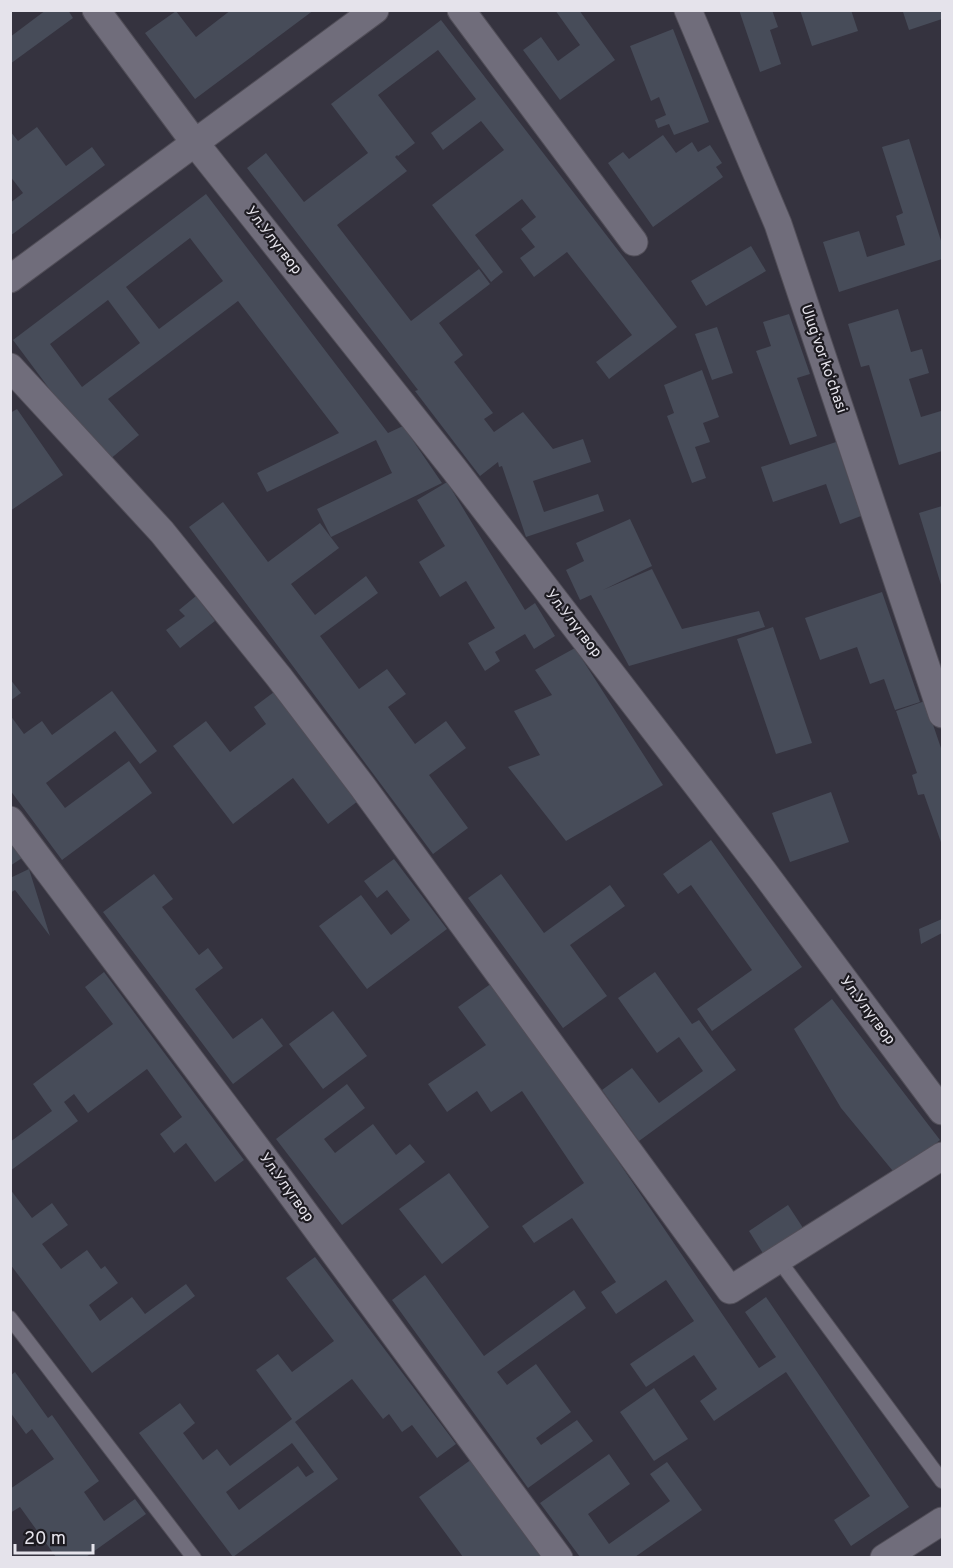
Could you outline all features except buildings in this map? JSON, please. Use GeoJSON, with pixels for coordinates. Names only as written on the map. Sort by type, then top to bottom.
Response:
{"type":"FeatureCollection","features":[{"type":"Feature","properties":{"kind":"street","name":"Ул.Улугвор"},"geometry":{"type":"LineString","coordinates":[[96,10],[195,143],[454,469],[763,871],[942,1112]]}},
{"type":"Feature","properties":{"kind":"street"},"geometry":{"type":"LineString","coordinates":[[10,279],[375,10]]}},
{"type":"Feature","properties":{"kind":"street"},"geometry":{"type":"LineString","coordinates":[[461,10],[634,242]]}},
{"type":"Feature","properties":{"kind":"street","name":"Ulugʻvor koʻchasi"},"geometry":{"type":"LineString","coordinates":[[688,10],[778,224],[942,714]]}},
{"type":"Feature","properties":{"kind":"street"},"geometry":{"type":"LineString","coordinates":[[10,367],[162,532],[279,677],[362,786],[730,1290],[942,1156]]}},
{"type":"Feature","properties":{"kind":"street","name":"Ул.Улугвор"},"geometry":{"type":"LineString","coordinates":[[10,820],[274,1171],[559,1557]]}},
{"type":"Feature","properties":{"kind":"street"},"geometry":{"type":"LineString","coordinates":[[884,1557],[942,1521]]}},
{"type":"Feature","properties":{"kind":"lane"},"geometry":{"type":"LineString","coordinates":[[778,1259],[942,1481]]}},
{"type":"Feature","properties":{"kind":"lane"},"geometry":{"type":"LineString","coordinates":[[10,1318],[194,1557]]}}]}
